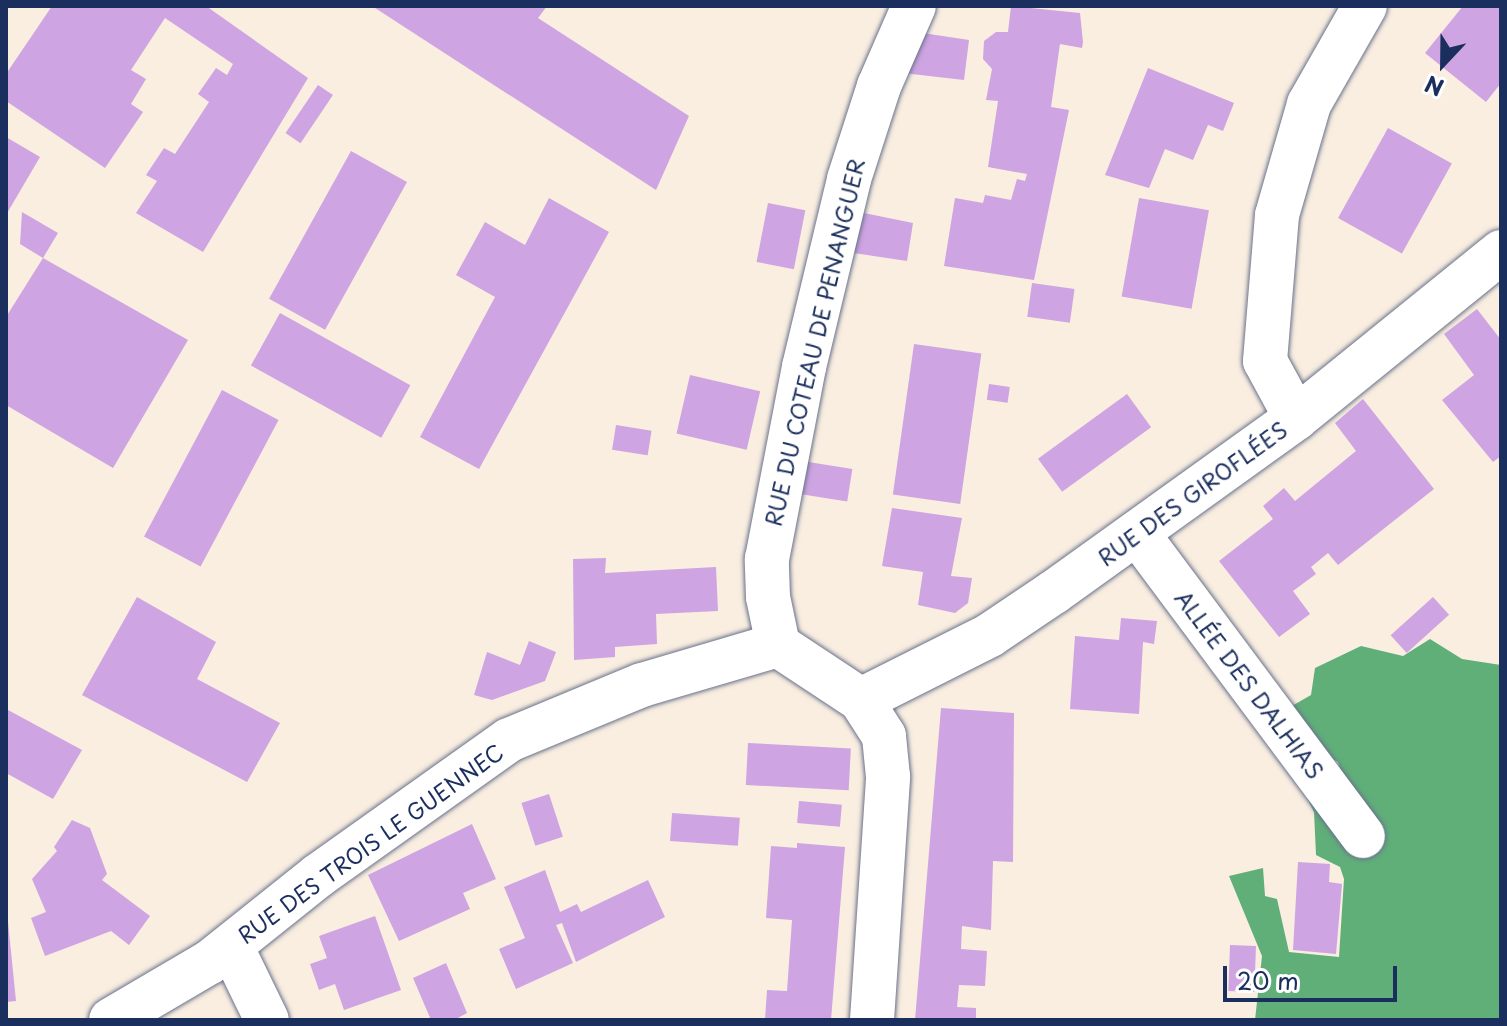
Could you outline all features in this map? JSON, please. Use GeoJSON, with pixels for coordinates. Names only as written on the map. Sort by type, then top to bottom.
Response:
{"type":"FeatureCollection","features":[{"type":"Feature","properties":{"kind":"street","name":"RUE DU COTEAU DE PENANGUER"},"geometry":{"type":"LineString","coordinates":[[778,645],[768,597],[770,525],[849,179],[879,86],[914,6]]}},
{"type":"Feature","properties":{"kind":"street"},"geometry":{"type":"LineString","coordinates":[[1296,418],[1265,361],[1277,215],[1309,104],[1365,6]]}},
{"type":"Feature","properties":{"kind":"street","name":"RUE DES GIROFLÉES"},"geometry":{"type":"LineString","coordinates":[[861,700],[990,635],[1137,533],[1296,418],[1501,252]]}},
{"type":"Feature","properties":{"kind":"street","name":"ALLÉE DES DALHIAS"},"geometry":{"type":"LineString","coordinates":[[1137,533],[1363,836]]}},
{"type":"Feature","properties":{"kind":"street"},"geometry":{"type":"LineString","coordinates":[[778,645],[861,700],[884,736],[888,777],[872,1020]]}},
{"type":"Feature","properties":{"kind":"street","name":"RUE DES TROIS LE GUENNEC"},"geometry":{"type":"LineString","coordinates":[[111,1020],[231,946],[319,875],[509,740],[586,705],[778,645]]}},
{"type":"Feature","properties":{"kind":"street"},"geometry":{"type":"LineString","coordinates":[[231,946],[267,1020]]}},
{"type":"Feature","properties":{"kind":"green space"},"geometry":{"type":"Polygon","coordinates":[[[1430,639],[1462,659],[1501,665],[1501,1020],[1255,1020],[1262,956],[1229,876],[1263,868],[1265,896],[1277,899],[1289,952],[1339,957],[1344,879],[1340,867],[1316,855],[1314,812],[1303,790],[1346,789],[1338,762],[1321,752],[1283,711],[1311,695],[1315,668],[1361,646],[1403,656],[1430,639]]]}},
{"type":"Feature","properties":{"kind":"building"},"geometry":{"type":"Polygon","coordinates":[[[52,6],[206,6],[308,78],[203,252],[136,213],[157,181],[146,175],[164,148],[175,154],[209,102],[198,94],[216,68],[227,75],[233,64],[165,18],[131,70],[146,79],[131,104],[143,112],[105,168],[6,101],[6,74],[52,6]]]}},
{"type":"Feature","properties":{"kind":"building"},"geometry":{"type":"Polygon","coordinates":[[[372,6],[547,6],[538,18],[689,116],[656,190],[372,6]]]}},
{"type":"Feature","properties":{"kind":"building"},"geometry":{"type":"Polygon","coordinates":[[[1011,6],[1080,13],[1083,42],[1082,48],[1060,44],[1051,107],[1069,110],[1034,280],[944,266],[955,198],[983,203],[985,195],[1011,200],[1017,179],[1025,181],[1027,174],[988,167],[998,101],[986,100],[992,69],[983,59],[984,41],[996,32],[1008,32],[1011,6]]]}},
{"type":"Feature","properties":{"kind":"building"},"geometry":{"type":"Polygon","coordinates":[[[1463,6],[1501,6],[1501,83],[1486,102],[1425,53],[1463,6]]]}},
{"type":"Feature","properties":{"kind":"building"},"geometry":{"type":"Polygon","coordinates":[[[916,32],[969,40],[964,80],[903,73],[916,32]]]}},
{"type":"Feature","properties":{"kind":"building"},"geometry":{"type":"Polygon","coordinates":[[[1148,68],[1234,103],[1223,131],[1208,125],[1193,160],[1165,149],[1149,188],[1105,175],[1148,68]]]}},
{"type":"Feature","properties":{"kind":"building"},"geometry":{"type":"Polygon","coordinates":[[[318,85],[333,95],[300,143],[286,133],[318,85]]]}},
{"type":"Feature","properties":{"kind":"building"},"geometry":{"type":"Polygon","coordinates":[[[1388,128],[1452,163],[1402,253],[1338,218],[1388,128]]]}},
{"type":"Feature","properties":{"kind":"building"},"geometry":{"type":"Polygon","coordinates":[[[6,137],[40,157],[6,215],[6,137]]]}},
{"type":"Feature","properties":{"kind":"building"},"geometry":{"type":"Polygon","coordinates":[[[351,151],[407,182],[325,330],[269,299],[351,151]]]}},
{"type":"Feature","properties":{"kind":"building"},"geometry":{"type":"Polygon","coordinates":[[[549,198],[609,232],[479,469],[420,437],[495,297],[456,275],[485,222],[525,245],[549,198]]]}},
{"type":"Feature","properties":{"kind":"building"},"geometry":{"type":"Polygon","coordinates":[[[1139,198],[1209,210],[1192,309],[1122,296],[1139,198]]]}},
{"type":"Feature","properties":{"kind":"building"},"geometry":{"type":"Polygon","coordinates":[[[768,203],[805,210],[794,269],[757,262],[768,203]]]}},
{"type":"Feature","properties":{"kind":"building"},"geometry":{"type":"Polygon","coordinates":[[[22,212],[58,233],[43,258],[20,244],[22,212]]]}},
{"type":"Feature","properties":{"kind":"building"},"geometry":{"type":"Polygon","coordinates":[[[859,212],[913,223],[907,261],[847,252],[859,212]]]}},
{"type":"Feature","properties":{"kind":"building"},"geometry":{"type":"Polygon","coordinates":[[[43,258],[188,340],[113,468],[6,405],[6,317],[43,258]]]}},
{"type":"Feature","properties":{"kind":"building"},"geometry":{"type":"Polygon","coordinates":[[[1032,283],[1075,289],[1070,323],[1027,317],[1032,283]]]}},
{"type":"Feature","properties":{"kind":"building"},"geometry":{"type":"Polygon","coordinates":[[[1477,309],[1501,340],[1501,456],[1493,462],[1442,400],[1474,375],[1444,334],[1477,309]]]}},
{"type":"Feature","properties":{"kind":"building"},"geometry":{"type":"Polygon","coordinates":[[[280,313],[410,385],[381,438],[251,365],[280,313]]]}},
{"type":"Feature","properties":{"kind":"building"},"geometry":{"type":"Polygon","coordinates":[[[914,344],[981,353],[960,504],[893,495],[914,344]]]}},
{"type":"Feature","properties":{"kind":"building"},"geometry":{"type":"Polygon","coordinates":[[[690,375],[760,391],[747,450],[677,433],[690,375]]]}},
{"type":"Feature","properties":{"kind":"building"},"geometry":{"type":"Polygon","coordinates":[[[989,384],[1010,387],[1008,403],[987,400],[989,384]]]}},
{"type":"Feature","properties":{"kind":"building"},"geometry":{"type":"Polygon","coordinates":[[[222,390],[279,420],[201,567],[144,537],[222,390]]]}},
{"type":"Feature","properties":{"kind":"building"},"geometry":{"type":"Polygon","coordinates":[[[1127,394],[1151,427],[1062,492],[1038,459],[1127,394]]]}},
{"type":"Feature","properties":{"kind":"building"},"geometry":{"type":"Polygon","coordinates":[[[1363,399],[1434,489],[1338,565],[1328,553],[1311,567],[1316,574],[1293,591],[1310,614],[1279,637],[1219,561],[1273,519],[1263,506],[1284,488],[1295,501],[1356,451],[1335,423],[1363,399]]]}},
{"type":"Feature","properties":{"kind":"building"},"geometry":{"type":"Polygon","coordinates":[[[616,425],[652,431],[648,455],[612,450],[616,425]]]}},
{"type":"Feature","properties":{"kind":"building"},"geometry":{"type":"Polygon","coordinates":[[[802,461],[852,469],[847,502],[797,494],[802,461]]]}},
{"type":"Feature","properties":{"kind":"building"},"geometry":{"type":"Polygon","coordinates":[[[892,508],[962,518],[951,576],[972,578],[968,603],[955,613],[918,605],[923,572],[882,566],[892,508]]]}},
{"type":"Feature","properties":{"kind":"building"},"geometry":{"type":"Polygon","coordinates":[[[606,558],[605,573],[716,567],[718,611],[656,614],[657,644],[615,647],[615,657],[574,660],[573,559],[606,558]]]}},
{"type":"Feature","properties":{"kind":"building"},"geometry":{"type":"Polygon","coordinates":[[[137,597],[216,642],[197,679],[280,723],[247,782],[82,695],[137,597]]]}},
{"type":"Feature","properties":{"kind":"building"},"geometry":{"type":"Polygon","coordinates":[[[1433,597],[1449,615],[1407,653],[1391,635],[1433,597]]]}},
{"type":"Feature","properties":{"kind":"building"},"geometry":{"type":"Polygon","coordinates":[[[1121,618],[1157,621],[1154,644],[1143,642],[1139,714],[1070,709],[1075,636],[1119,640],[1121,618]]]}},
{"type":"Feature","properties":{"kind":"building"},"geometry":{"type":"Polygon","coordinates":[[[529,641],[556,652],[545,681],[492,700],[474,695],[487,652],[520,665],[529,641]]]}},
{"type":"Feature","properties":{"kind":"building"},"geometry":{"type":"Polygon","coordinates":[[[941,708],[1014,713],[1013,862],[993,861],[991,930],[962,926],[961,949],[987,951],[985,986],[959,985],[957,1007],[976,1008],[976,1020],[915,1020],[941,708]]]}},
{"type":"Feature","properties":{"kind":"building"},"geometry":{"type":"Polygon","coordinates":[[[8,710],[82,750],[53,799],[6,773],[8,710]]]}},
{"type":"Feature","properties":{"kind":"building"},"geometry":{"type":"Polygon","coordinates":[[[748,743],[851,748],[849,790],[746,785],[748,743]]]}},
{"type":"Feature","properties":{"kind":"building"},"geometry":{"type":"Polygon","coordinates":[[[549,794],[563,837],[535,846],[521,803],[549,794]]]}},
{"type":"Feature","properties":{"kind":"building"},"geometry":{"type":"Polygon","coordinates":[[[799,801],[842,805],[840,827],[797,823],[799,801]]]}},
{"type":"Feature","properties":{"kind":"building"},"geometry":{"type":"Polygon","coordinates":[[[672,813],[740,818],[738,846],[670,841],[672,813]]]}},
{"type":"Feature","properties":{"kind":"building"},"geometry":{"type":"Polygon","coordinates":[[[72,820],[90,828],[107,874],[102,880],[150,916],[129,945],[111,931],[45,956],[31,918],[46,912],[32,879],[57,851],[54,847],[72,820]]]}},
{"type":"Feature","properties":{"kind":"building"},"geometry":{"type":"Polygon","coordinates":[[[472,824],[496,879],[463,893],[470,909],[399,941],[368,875],[472,824]]]}},
{"type":"Feature","properties":{"kind":"building"},"geometry":{"type":"Polygon","coordinates":[[[797,843],[845,847],[831,1020],[765,1020],[767,990],[787,991],[792,920],[766,918],[771,846],[797,848],[797,843]]]}},
{"type":"Feature","properties":{"kind":"building"},"geometry":{"type":"Polygon","coordinates":[[[1298,862],[1330,864],[1329,882],[1342,884],[1336,954],[1293,950],[1298,862]]]}},
{"type":"Feature","properties":{"kind":"building"},"geometry":{"type":"Polygon","coordinates":[[[545,870],[560,912],[577,904],[581,912],[648,880],[665,917],[576,962],[562,923],[556,925],[573,963],[516,989],[499,949],[525,938],[504,887],[545,870]]]}},
{"type":"Feature","properties":{"kind":"building"},"geometry":{"type":"Polygon","coordinates":[[[6,902],[16,1001],[6,1002],[6,902]]]}},
{"type":"Feature","properties":{"kind":"building"},"geometry":{"type":"Polygon","coordinates":[[[375,916],[401,990],[344,1010],[335,984],[319,990],[310,964],[327,958],[319,936],[375,916]]]}},
{"type":"Feature","properties":{"kind":"building"},"geometry":{"type":"Polygon","coordinates":[[[1230,945],[1256,946],[1254,992],[1228,991],[1230,945]]]}},
{"type":"Feature","properties":{"kind":"building"},"geometry":{"type":"Polygon","coordinates":[[[446,963],[467,1013],[454,1020],[431,1020],[413,978],[446,963]]]}}]}
